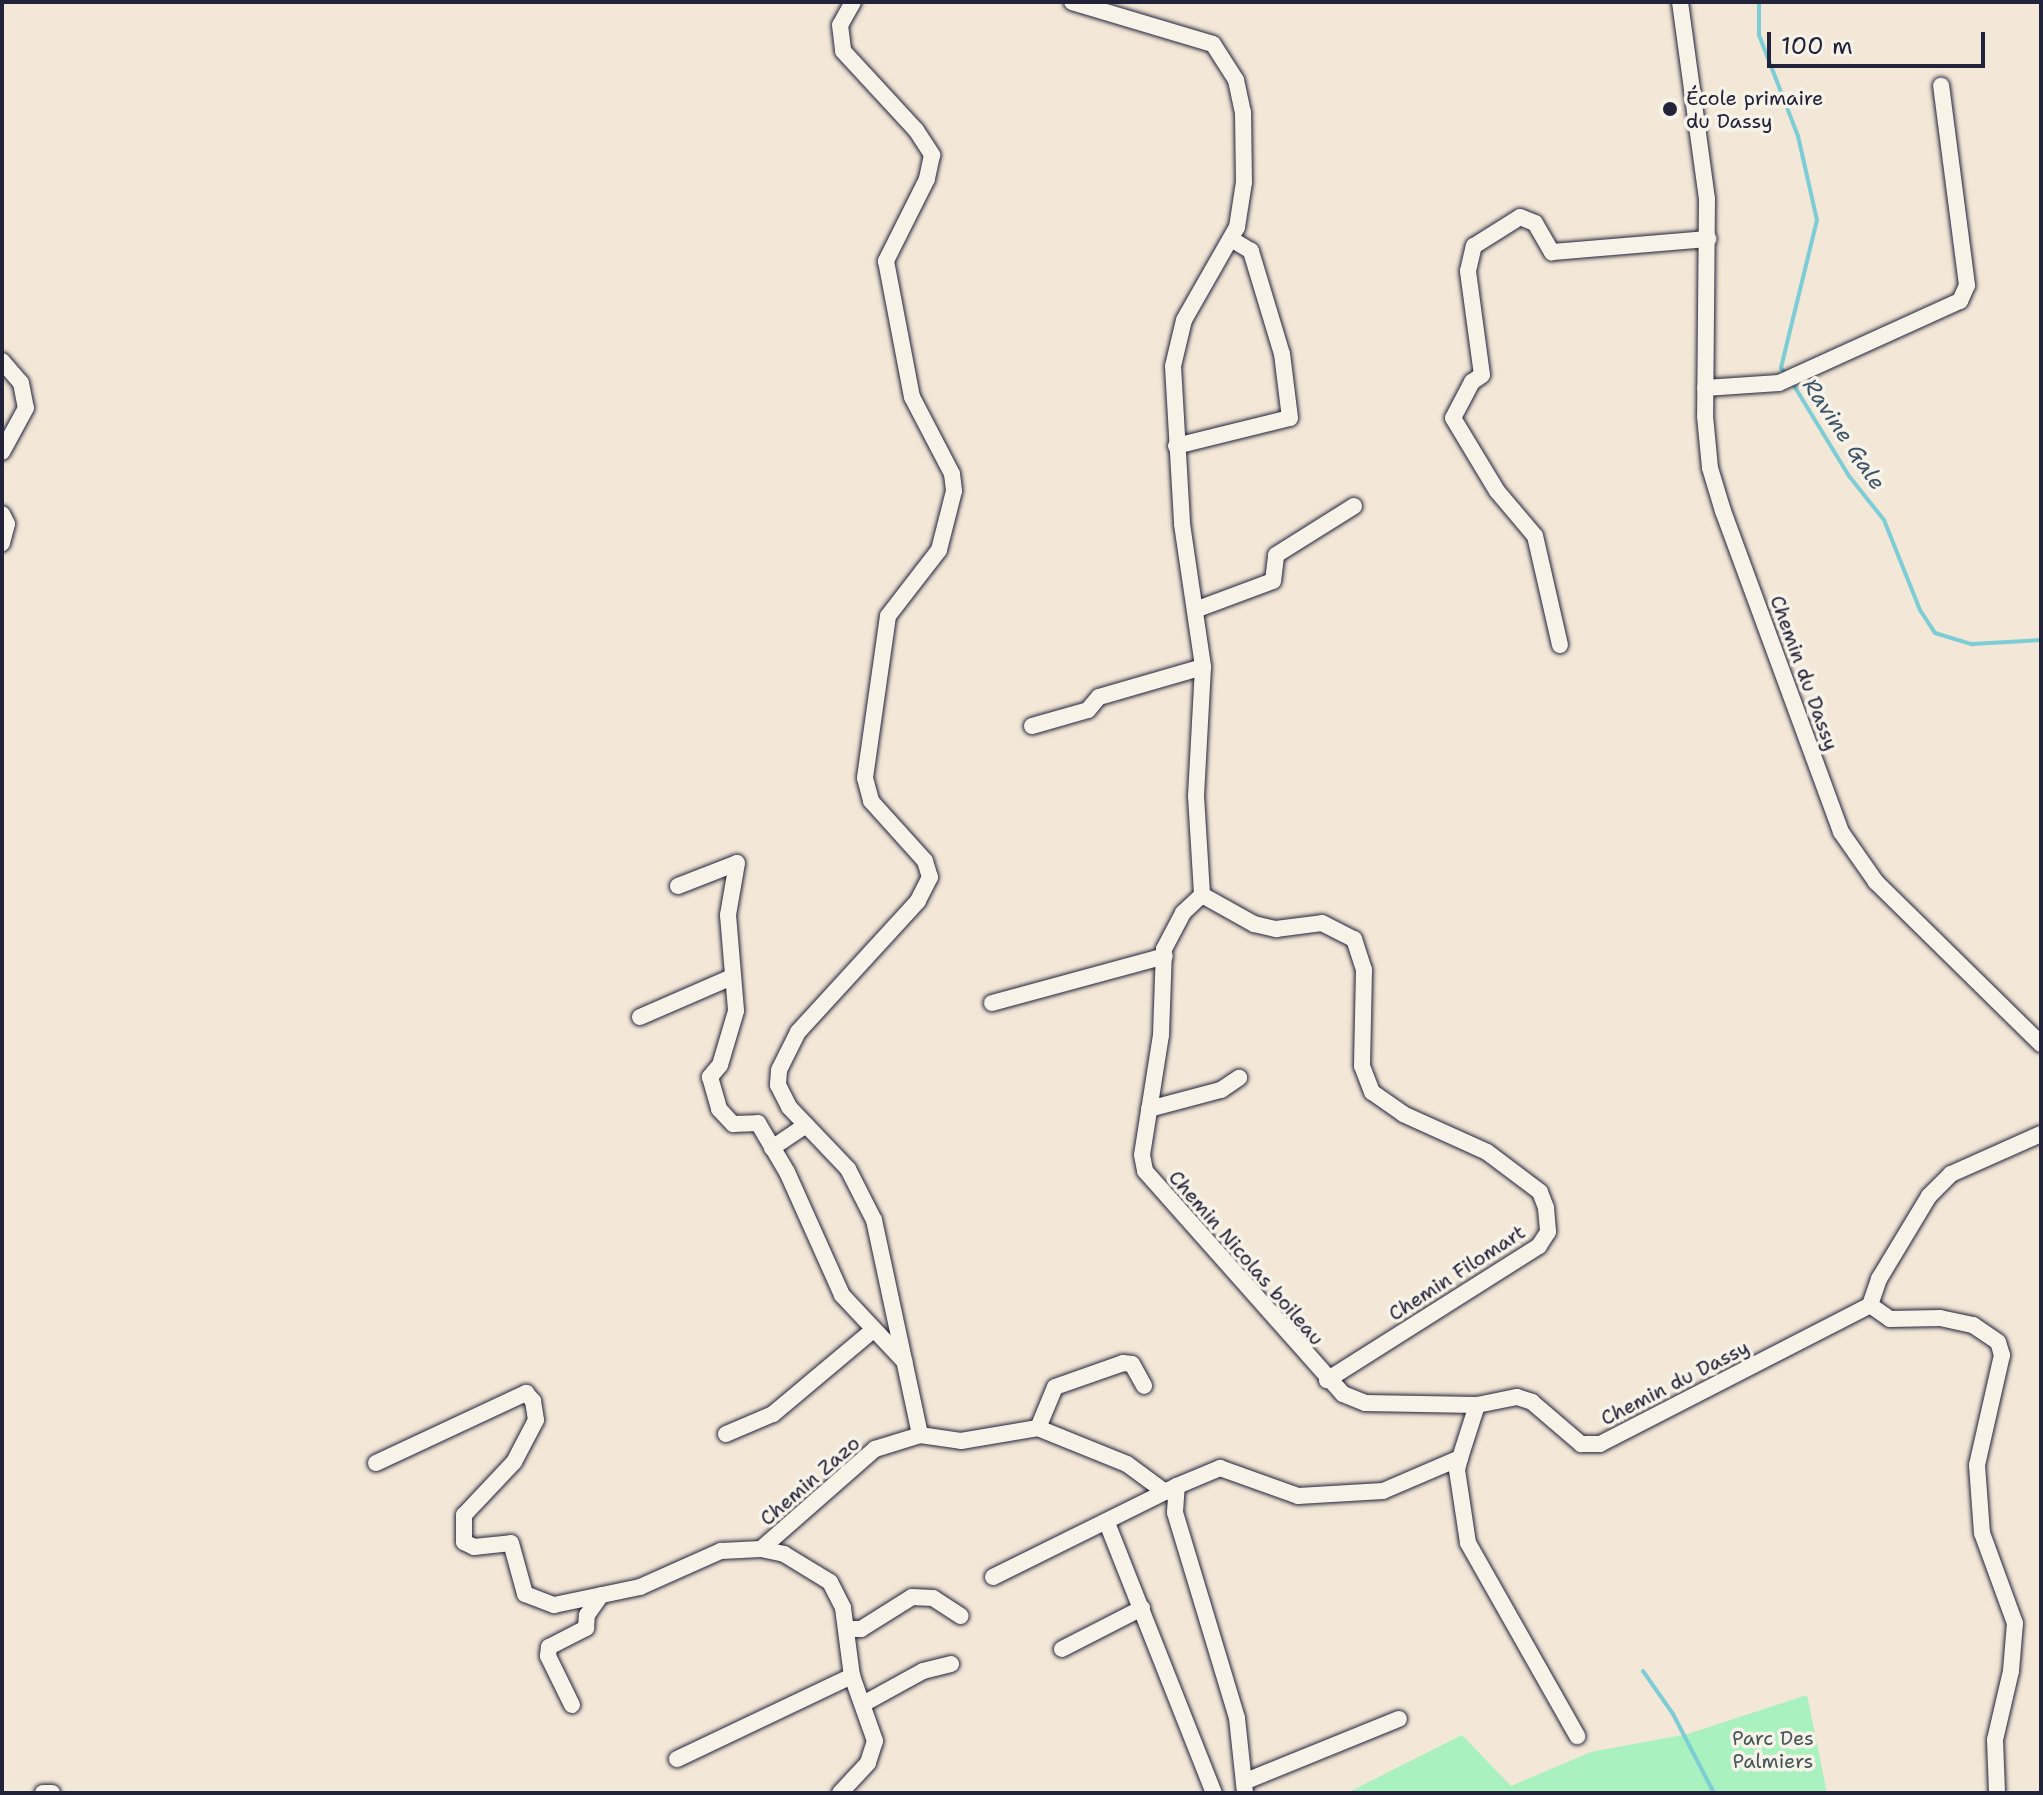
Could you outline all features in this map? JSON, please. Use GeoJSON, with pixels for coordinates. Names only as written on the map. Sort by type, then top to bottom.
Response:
{"type":"FeatureCollection","features":[{"type":"Feature","properties":{"kind":"street"},"geometry":{"type":"LineString","coordinates":[[853,2],[840,25],[843,51],[916,130],[932,155],[927,179],[886,261],[908,383],[952,474],[954,491],[939,550],[888,616],[865,778],[871,801],[925,861],[930,877],[918,901],[814,1012],[785,1055],[779,1070],[781,1096],[848,1169],[874,1220],[920,1435]]}},
{"type":"Feature","properties":{"kind":"street"},"geometry":{"type":"LineString","coordinates":[[1072,2],[1213,44],[1225,55],[1243,112],[1244,182],[1231,239],[1184,320],[1173,366],[1176,446],[1203,667],[1196,796],[1202,895]]}},
{"type":"Feature","properties":{"kind":"street","name":"Chemin du Dassy"},"geometry":{"type":"LineString","coordinates":[[1680,2],[1708,239],[1705,388],[1711,472],[1841,832],[1876,882],[2041,1044]]}},
{"type":"Feature","properties":{"kind":"street"},"geometry":{"type":"LineString","coordinates":[[1705,388],[1779,383],[1960,301],[1965,294],[1941,86]]}},
{"type":"Feature","properties":{"kind":"street"},"geometry":{"type":"LineString","coordinates":[[1560,645],[1535,536],[1482,470],[1453,418],[1472,382],[1482,375],[1468,271],[1474,246],[1520,217],[1535,223],[1552,252],[1708,239]]}},
{"type":"Feature","properties":{"kind":"street"},"geometry":{"type":"LineString","coordinates":[[1176,446],[1290,418],[1282,354],[1251,251],[1231,239]]}},
{"type":"Feature","properties":{"kind":"street"},"geometry":{"type":"LineString","coordinates":[[2,361],[21,383],[26,408],[2,452]]}},
{"type":"Feature","properties":{"kind":"street"},"geometry":{"type":"LineString","coordinates":[[1195,610],[1273,581],[1276,555],[1354,506]]}},
{"type":"Feature","properties":{"kind":"street"},"geometry":{"type":"LineString","coordinates":[[2,514],[7,524],[2,543]]}},
{"type":"Feature","properties":{"kind":"street"},"geometry":{"type":"LineString","coordinates":[[1032,726],[1088,710],[1099,697],[1203,667]]}},
{"type":"Feature","properties":{"kind":"street"},"geometry":{"type":"LineString","coordinates":[[678,886],[737,863],[728,915],[736,1011],[720,1065],[710,1077],[719,1109],[733,1124],[758,1123],[842,1295],[872,1331],[904,1361]]}},
{"type":"Feature","properties":{"kind":"street","name":"Chemin Nicolas boileau"},"geometry":{"type":"LineString","coordinates":[[1202,895],[1183,913],[1167,938],[1161,1035],[1142,1155],[1152,1184],[1327,1380],[1343,1394],[1365,1403],[1477,1405]]}},
{"type":"Feature","properties":{"kind":"street","name":"Chemin Filomart"},"geometry":{"type":"LineString","coordinates":[[1202,895],[1254,924],[1276,929],[1322,923],[1354,939],[1364,970],[1362,1066],[1372,1092],[1403,1114],[1487,1152],[1540,1192],[1546,1208],[1548,1232],[1539,1246],[1327,1380]]}},
{"type":"Feature","properties":{"kind":"street"},"geometry":{"type":"LineString","coordinates":[[992,1003],[1165,956]]}},
{"type":"Feature","properties":{"kind":"street"},"geometry":{"type":"LineString","coordinates":[[640,1017],[732,977]]}},
{"type":"Feature","properties":{"kind":"street"},"geometry":{"type":"LineString","coordinates":[[1149,1109],[1221,1090],[1239,1078]]}},
{"type":"Feature","properties":{"kind":"street"},"geometry":{"type":"LineString","coordinates":[[772,1148],[806,1125]]}},
{"type":"Feature","properties":{"kind":"street"},"geometry":{"type":"LineString","coordinates":[[1997,1793],[1995,1740],[2011,1671],[2015,1623],[1982,1533],[1977,1465],[2002,1355],[1998,1342],[1973,1325],[1940,1318],[1890,1319],[1870,1305],[1879,1279],[1929,1196],[1951,1174],[2041,1134]]}},
{"type":"Feature","properties":{"kind":"street","name":"Chemin du Dassy"},"geometry":{"type":"LineString","coordinates":[[1477,1405],[1517,1397],[1532,1402],[1581,1444],[1600,1444],[1870,1305]]}},
{"type":"Feature","properties":{"kind":"street"},"geometry":{"type":"LineString","coordinates":[[726,1434],[773,1414],[872,1331]]}},
{"type":"Feature","properties":{"kind":"street"},"geometry":{"type":"LineString","coordinates":[[1144,1386],[1132,1364],[1123,1363],[1055,1387],[1038,1428],[1127,1464],[1171,1489]]}},
{"type":"Feature","properties":{"kind":"street","name":"Chemin Zazo"},"geometry":{"type":"LineString","coordinates":[[376,1463],[526,1393],[533,1401],[536,1420],[514,1462],[464,1515],[464,1542],[474,1547],[511,1543],[519,1558],[518,1579],[536,1602],[554,1605],[640,1587],[721,1551],[761,1549],[875,1449],[920,1435],[961,1441],[1038,1428]]}},
{"type":"Feature","properties":{"kind":"street"},"geometry":{"type":"LineString","coordinates":[[1477,1405],[1457,1470],[1468,1543],[1577,1736]]}},
{"type":"Feature","properties":{"kind":"street"},"geometry":{"type":"LineString","coordinates":[[993,1577],[1220,1468],[1298,1496],[1353,1497],[1383,1491],[1460,1458]]}},
{"type":"Feature","properties":{"kind":"street"},"geometry":{"type":"LineString","coordinates":[[1171,1489],[1175,1512],[1237,1718],[1246,1787],[1399,1719]]}},
{"type":"Feature","properties":{"kind":"street"},"geometry":{"type":"LineString","coordinates":[[1107,1523],[1214,1793]]}},
{"type":"Feature","properties":{"kind":"street"},"geometry":{"type":"LineString","coordinates":[[761,1549],[784,1554],[830,1582],[847,1629],[852,1676],[874,1733],[874,1754],[840,1793]]}},
{"type":"Feature","properties":{"kind":"street"},"geometry":{"type":"LineString","coordinates":[[572,1705],[560,1687],[549,1647],[586,1628],[587,1615],[601,1595]]}},
{"type":"Feature","properties":{"kind":"street"},"geometry":{"type":"LineString","coordinates":[[847,1629],[861,1629],[912,1597],[933,1598],[961,1616]]}},
{"type":"Feature","properties":{"kind":"street"},"geometry":{"type":"LineString","coordinates":[[1062,1649],[1142,1608]]}},
{"type":"Feature","properties":{"kind":"street"},"geometry":{"type":"LineString","coordinates":[[863,1704],[923,1671],[951,1664]]}},
{"type":"Feature","properties":{"kind":"street"},"geometry":{"type":"LineString","coordinates":[[677,1759],[852,1676]]}},
{"type":"Feature","properties":{"kind":"street"},"geometry":{"type":"LineString","coordinates":[[43,1793],[52,1793]]}},
{"type":"Feature","properties":{"kind":"green space","name":"Parc Des Palmiers"},"geometry":{"type":"Polygon","coordinates":[[[1807,1695],[1827,1793],[1347,1793],[1462,1735],[1511,1786],[1591,1752],[1688,1734],[1807,1695]]]}},
{"type":"Feature","properties":{"kind":"waterway","name":"Ravine Gale"},"geometry":{"type":"LineString","coordinates":[[1759,2],[1759,35],[1798,136],[1817,220],[1781,368],[1785,373]]}},
{"type":"Feature","properties":{"kind":"waterway","name":"Ravine Gale"},"geometry":{"type":"LineString","coordinates":[[1793,384],[1849,476],[1884,520],[1920,610],[1935,633],[1972,644],[2041,640]]}},
{"type":"Feature","properties":{"kind":"waterway"},"geometry":{"type":"LineString","coordinates":[[1643,1671],[1673,1714],[1714,1793]]}},
{"type":"Feature","properties":{"kind":"place","name":"École primaire du Dassy"},"geometry":{"type":"Point","coordinates":[1670,109]}}]}
